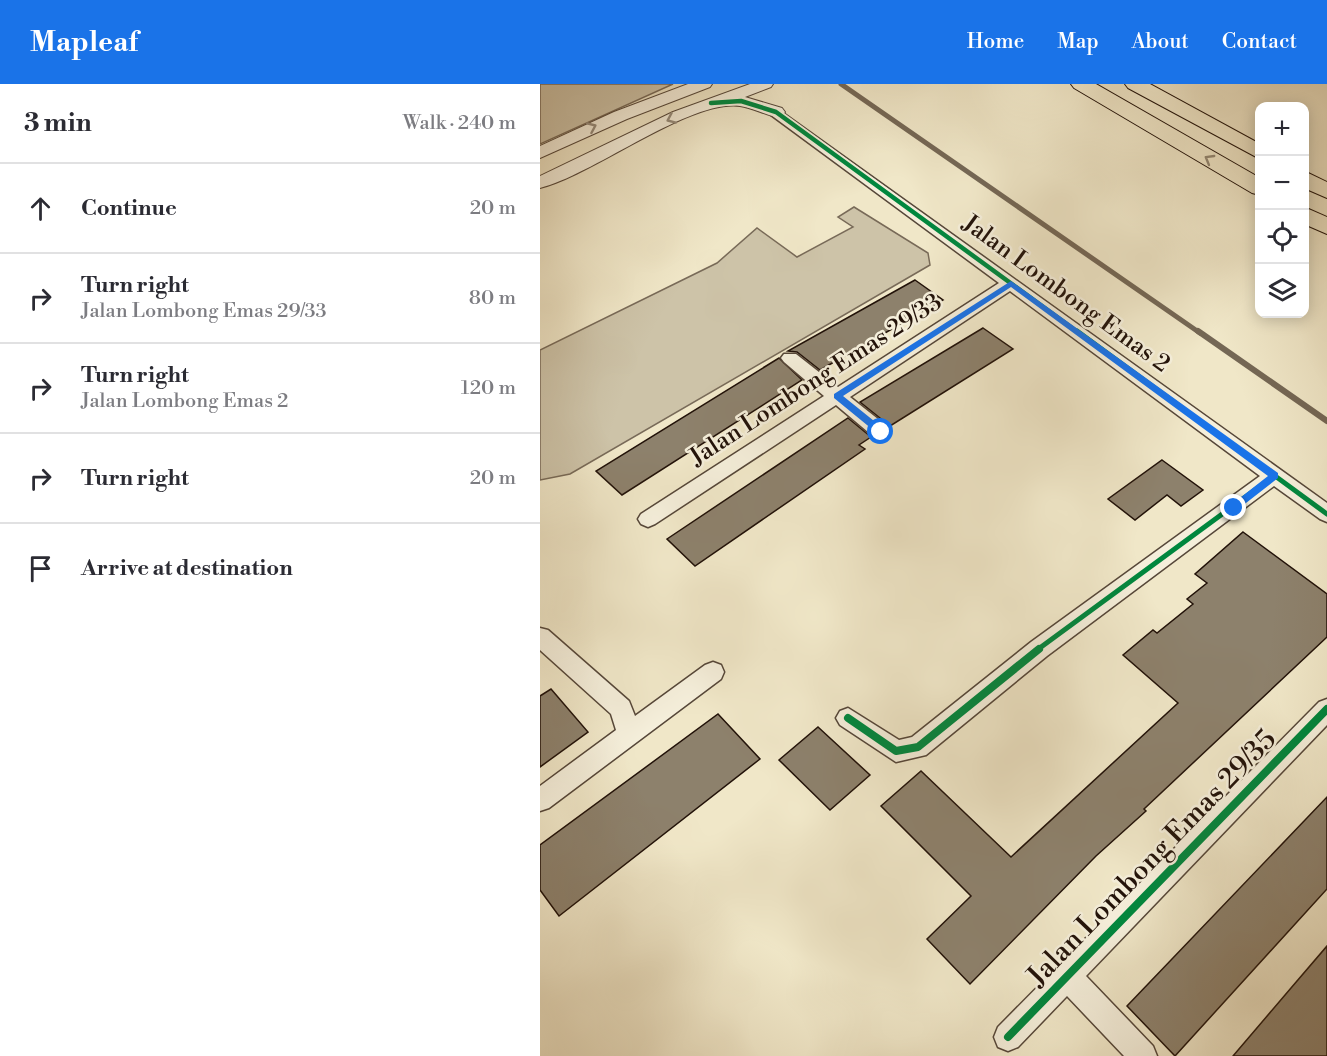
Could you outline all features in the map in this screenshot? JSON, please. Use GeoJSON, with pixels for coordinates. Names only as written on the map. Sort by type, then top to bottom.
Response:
{"type":"FeatureCollection","features":[{"type":"Feature","properties":{"kind":"main road"},"geometry":{"type":"LineString","coordinates":[[1082,84],[1255,185]]}},
{"type":"Feature","properties":{"kind":"main road"},"geometry":{"type":"LineString","coordinates":[[1135,84],[1255,150]]}},
{"type":"Feature","properties":{"kind":"main road"},"geometry":{"type":"LineString","coordinates":[[1309,180],[1327,191]]}},
{"type":"Feature","properties":{"kind":"main road"},"geometry":{"type":"LineString","coordinates":[[1309,216],[1327,227]]}},
{"type":"Feature","properties":{"kind":"street"},"geometry":{"type":"LineString","coordinates":[[540,153],[590,128],[701,84]]}},
{"type":"Feature","properties":{"kind":"street"},"geometry":{"type":"LineString","coordinates":[[540,183],[639,133],[711,103],[765,84]]}},
{"type":"Feature","properties":{"kind":"street"},"geometry":{"type":"LineString","coordinates":[[772,84],[766,95],[776,112]]}},
{"type":"Feature","properties":{"kind":"street"},"geometry":{"type":"LineString","coordinates":[[711,103],[741,101],[776,112]]}},
{"type":"Feature","properties":{"kind":"street","name":"Jalan Lombong Emas 2"},"geometry":{"type":"LineString","coordinates":[[776,112],[1011,283],[1267,482],[1327,514]]}},
{"type":"Feature","properties":{"kind":"street","name":"Jalan Lombong Emas 29/33"},"geometry":{"type":"LineString","coordinates":[[648,519],[1011,283]]}},
{"type":"Feature","properties":{"kind":"street"},"geometry":{"type":"LineString","coordinates":[[790,358],[881,432]]}},
{"type":"Feature","properties":{"kind":"street"},"geometry":{"type":"LineString","coordinates":[[848,718],[896,751],[918,747],[1039,649],[1267,482]]}},
{"type":"Feature","properties":{"kind":"street"},"geometry":{"type":"LineString","coordinates":[[540,637],[621,708],[629,734]]}},
{"type":"Feature","properties":{"kind":"street"},"geometry":{"type":"LineString","coordinates":[[540,800],[713,672]]}},
{"type":"Feature","properties":{"kind":"street","name":"Jalan Lombong Emas 29/35"},"geometry":{"type":"LineString","coordinates":[[1008,1037],[1327,709]]}},
{"type":"Feature","properties":{"kind":"street"},"geometry":{"type":"LineString","coordinates":[[1066,975],[1143,1056]]}},
{"type":"Feature","properties":{"kind":"shaded area"},"geometry":{"type":"Polygon","coordinates":[[[540,84],[673,84],[540,144],[540,84]]]}},
{"type":"Feature","properties":{"kind":"shaded area"},"geometry":{"type":"Polygon","coordinates":[[[854,207],[928,253],[930,265],[570,474],[540,480],[540,350],[717,263],[757,228],[797,257],[853,227],[838,217],[854,207]]]}},
{"type":"Feature","properties":{"kind":"building"},"geometry":{"type":"Polygon","coordinates":[[[915,280],[943,300],[820,370],[797,352],[788,351],[915,280]]]}},
{"type":"Feature","properties":{"kind":"building"},"geometry":{"type":"Polygon","coordinates":[[[983,328],[1013,349],[890,426],[860,402],[983,328]]]}},
{"type":"Feature","properties":{"kind":"building"},"geometry":{"type":"Polygon","coordinates":[[[779,358],[802,380],[622,495],[596,471],[779,358]]]}},
{"type":"Feature","properties":{"kind":"building"},"geometry":{"type":"Polygon","coordinates":[[[848,418],[871,437],[859,445],[865,449],[695,566],[667,539],[848,418]]]}},
{"type":"Feature","properties":{"kind":"building"},"geometry":{"type":"Polygon","coordinates":[[[1162,460],[1203,490],[1181,506],[1167,495],[1135,520],[1108,499],[1162,460]]]}},
{"type":"Feature","properties":{"kind":"building"},"geometry":{"type":"Polygon","coordinates":[[[1243,532],[1327,594],[1327,637],[1144,809],[1146,811],[1096,856],[970,984],[927,939],[971,896],[881,806],[921,771],[1011,857],[1178,703],[1123,655],[1153,630],[1157,633],[1193,604],[1187,599],[1207,583],[1195,574],[1243,532]]]}},
{"type":"Feature","properties":{"kind":"building"},"geometry":{"type":"Polygon","coordinates":[[[551,689],[588,732],[540,767],[540,696],[551,689]]]}},
{"type":"Feature","properties":{"kind":"building"},"geometry":{"type":"Polygon","coordinates":[[[718,714],[760,759],[559,916],[540,890],[540,845],[718,714]]]}},
{"type":"Feature","properties":{"kind":"building"},"geometry":{"type":"Polygon","coordinates":[[[818,727],[870,775],[830,810],[779,760],[818,727]]]}},
{"type":"Feature","properties":{"kind":"building"},"geometry":{"type":"Polygon","coordinates":[[[1327,797],[1327,889],[1175,1056],[1127,1006],[1327,797]]]}},
{"type":"Feature","properties":{"kind":"building"},"geometry":{"type":"Polygon","coordinates":[[[1327,946],[1327,1056],[1233,1056],[1291,988],[1327,946]]]}},
{"type":"Feature","properties":{"kind":"waterway"},"geometry":{"type":"LineString","coordinates":[[841,84],[1200,333]]}},
{"type":"Feature","properties":{"kind":"waterway"},"geometry":{"type":"LineString","coordinates":[[1198,331],[1327,421]]}},
{"type":"Feature","properties":{"kind":"cycle path"},"geometry":{"type":"LineString","coordinates":[[711,103],[741,101],[776,112],[1327,514]]}},
{"type":"Feature","properties":{"kind":"cycle path"},"geometry":{"type":"LineString","coordinates":[[848,718],[896,751],[918,747],[1039,649],[1274,476]]}},
{"type":"Feature","properties":{"kind":"cycle path"},"geometry":{"type":"LineString","coordinates":[[1008,1037],[1327,709]]}},
{"type":"Feature","properties":{"kind":"route"},"geometry":{"type":"LineString","coordinates":[[881,432],[837,396],[1011,283],[1274,476],[1234,508]]}}]}
